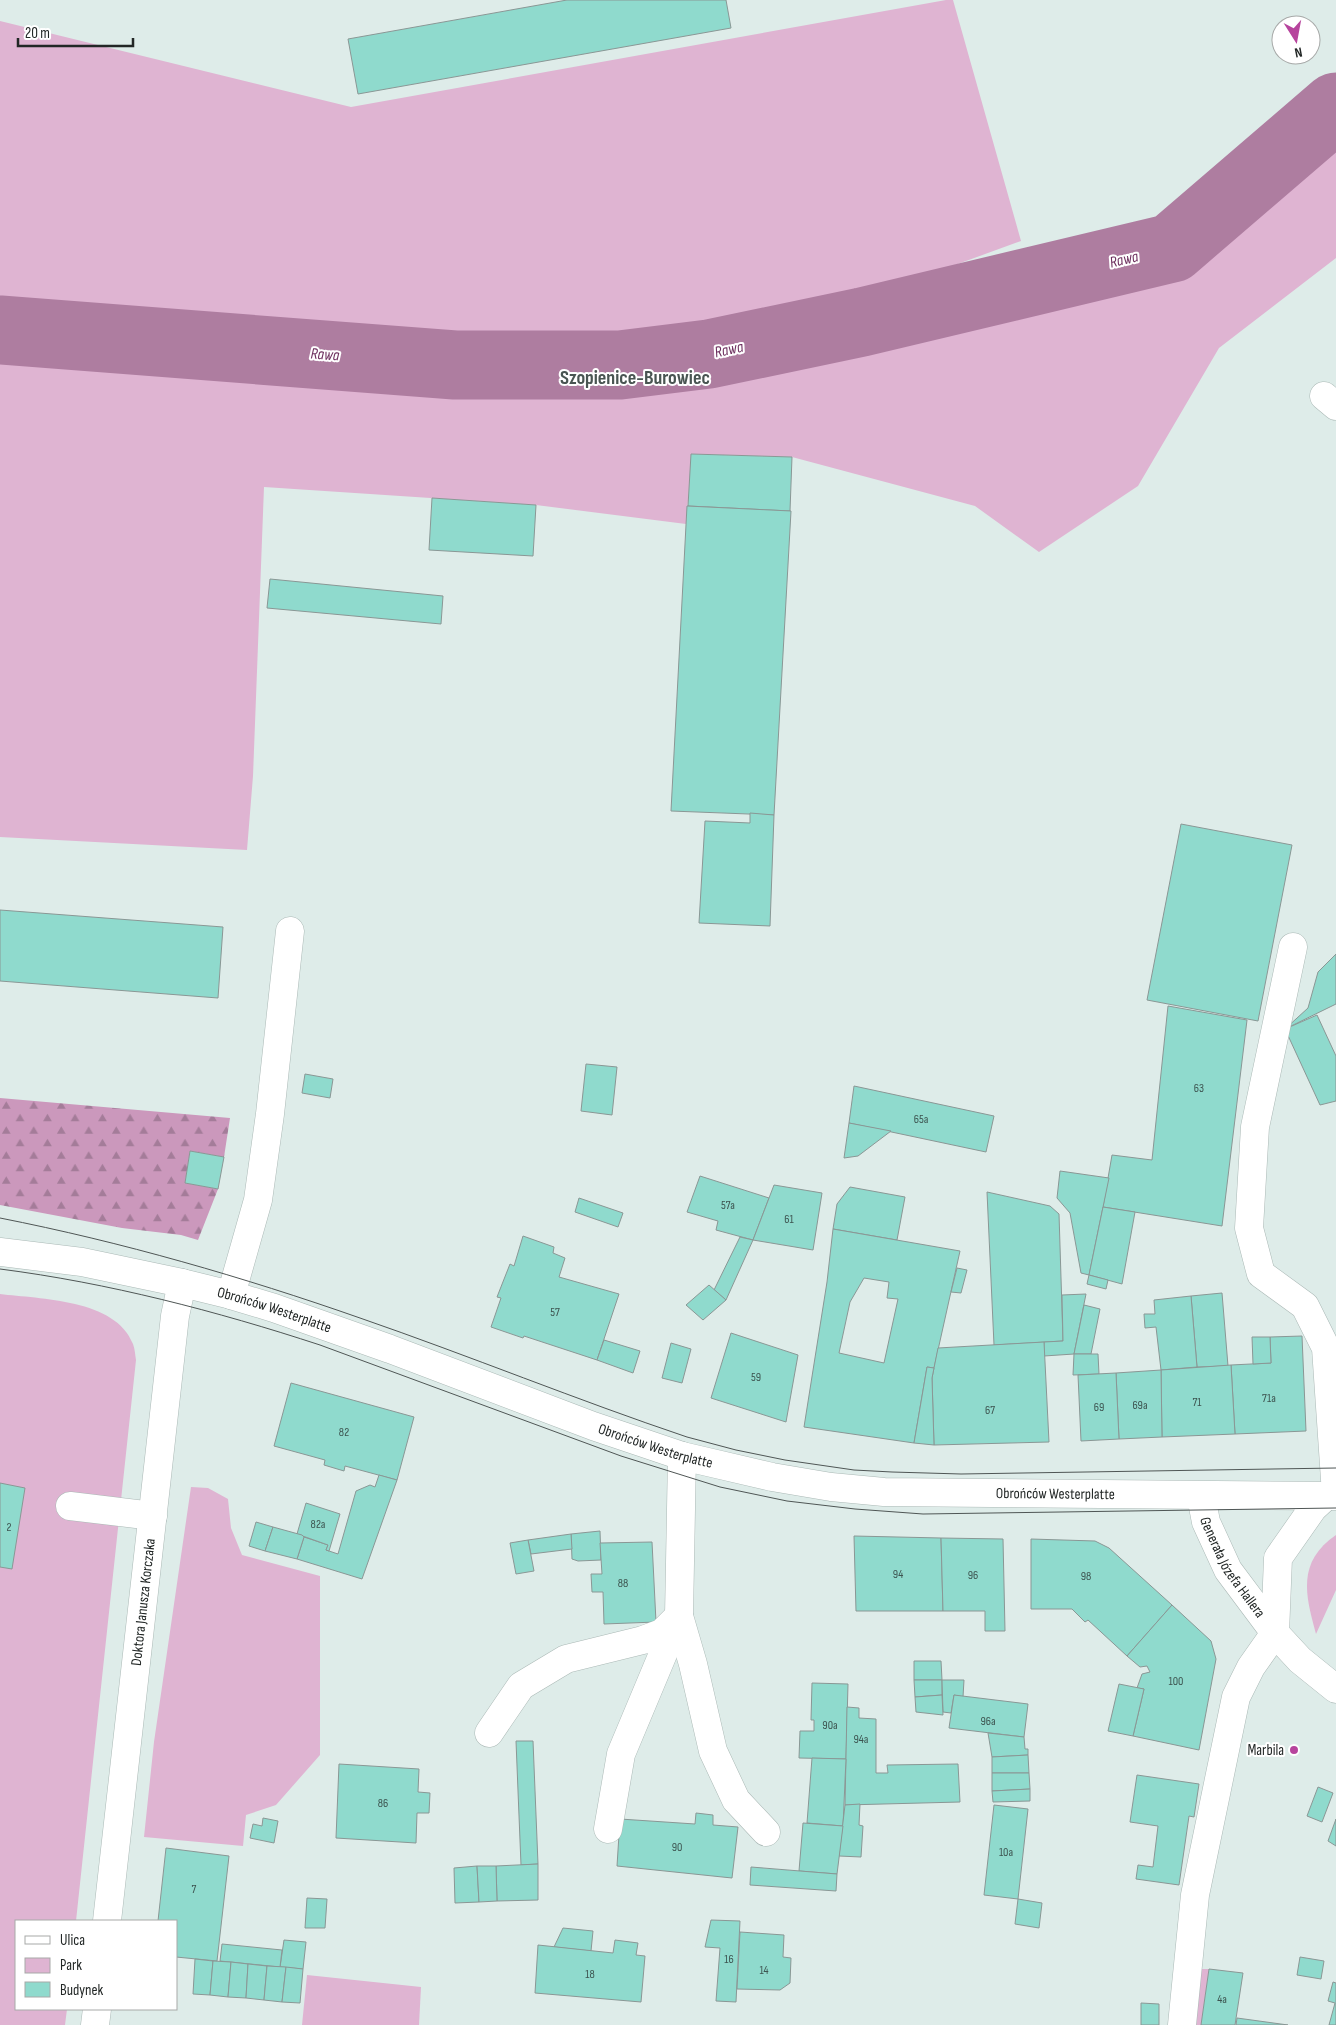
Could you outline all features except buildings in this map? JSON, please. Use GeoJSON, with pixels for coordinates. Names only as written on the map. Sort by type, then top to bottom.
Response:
{"type":"FeatureCollection","features":[{"type":"Feature","properties":{"kind":"street"},"geometry":{"type":"LineString","coordinates":[[231,1295],[258,1200],[270,1114],[290,931]]}},
{"type":"Feature","properties":{"kind":"street"},"geometry":{"type":"LineString","coordinates":[[1294,947],[1255,1127],[1249,1228],[1261,1274],[1306,1306],[1326,1348],[1332,1496]]}},
{"type":"Feature","properties":{"kind":"street","name":"Obrońców Westerplatte"},"geometry":{"type":"LineString","coordinates":[[0,1252],[82,1262],[231,1295],[274,1308],[390,1349],[593,1426],[682,1456],[772,1478],[831,1487],[884,1492],[1332,1496]]}},
{"type":"Feature","properties":{"kind":"street","name":"Doktora Janusza Korczaka"},"geometry":{"type":"LineString","coordinates":[[108,1920],[175,1316],[182,1283]]}},
{"type":"Feature","properties":{"kind":"street"},"geometry":{"type":"LineString","coordinates":[[682,1456],[679,1616],[693,1664],[713,1751],[736,1800],[766,1832]]}},
{"type":"Feature","properties":{"kind":"street","name":"Generała Józefa Hallera"},"geometry":{"type":"LineString","coordinates":[[1201,1496],[1206,1522],[1228,1570],[1276,1633],[1300,1660],[1336,1689]]}},
{"type":"Feature","properties":{"kind":"street","name":"Generała Józefa Hallera"},"geometry":{"type":"LineString","coordinates":[[1276,1633],[1278,1558],[1314,1508],[1332,1496]]}},
{"type":"Feature","properties":{"kind":"street"},"geometry":{"type":"LineString","coordinates":[[70,1506],[153,1516]]}},
{"type":"Feature","properties":{"kind":"street"},"geometry":{"type":"LineString","coordinates":[[489,1733],[521,1686],[566,1659],[643,1640],[662,1632],[679,1616]]}},
{"type":"Feature","properties":{"kind":"street"},"geometry":{"type":"LineString","coordinates":[[608,1829],[620,1754],[679,1616]]}},
{"type":"Feature","properties":{"kind":"street"},"geometry":{"type":"LineString","coordinates":[[1182,2025],[1195,1895],[1236,1698],[1251,1667],[1276,1633]]}},
{"type":"Feature","properties":{"kind":"street"},"geometry":{"type":"LineString","coordinates":[[95,2025],[97,2010]]}},
{"type":"Feature","properties":{"kind":"green space"},"geometry":{"type":"Polygon","coordinates":[[[953,0],[1021,241],[864,298],[656,340],[536,343],[0,300],[0,21],[351,107],[953,0]]]}},
{"type":"Feature","properties":{"kind":"green space"},"geometry":{"type":"Polygon","coordinates":[[[1336,134],[1336,258],[1219,348],[1138,486],[1039,552],[975,506],[792,457],[692,454],[686,524],[536,505],[264,487],[253,776],[247,850],[0,837],[0,355],[520,394],[620,399],[694,388],[1179,266],[1336,134]]]}},
{"type":"Feature","properties":{"kind":"green space"},"geometry":{"type":"Polygon","coordinates":[[[0,1098],[230,1118],[224,1157],[190,1151],[185,1183],[218,1189],[198,1240],[181,1235],[122,1228],[0,1205],[0,1098]]]}},
{"type":"Feature","properties":{"kind":"green space"},"geometry":{"type":"Polygon","coordinates":[[[0,1294],[75,1304],[111,1318],[124,1329],[133,1344],[136,1360],[76,1920],[15,1920],[15,2010],[67,2010],[65,2025],[0,2025],[0,1294]]]}},
{"type":"Feature","properties":{"kind":"green space"},"geometry":{"type":"Polygon","coordinates":[[[191,1487],[208,1488],[228,1499],[231,1528],[242,1555],[320,1576],[320,1755],[276,1805],[246,1815],[243,1846],[144,1837],[154,1742],[191,1487]]]}},
{"type":"Feature","properties":{"kind":"green space"},"geometry":{"type":"Polygon","coordinates":[[[1336,1535],[1336,1590],[1316,1634],[1309,1605],[1307,1580],[1315,1556],[1323,1545],[1336,1535]]]}},
{"type":"Feature","properties":{"kind":"green space"},"geometry":{"type":"Polygon","coordinates":[[[1200,1969],[1209,1969],[1201,2025],[1191,2025],[1200,1969]]]}},
{"type":"Feature","properties":{"kind":"green space"},"geometry":{"type":"Polygon","coordinates":[[[307,1975],[421,1987],[419,2025],[302,2025],[307,1975]]]}},
{"type":"Feature","properties":{"kind":"waterway","name":"Rawa"},"geometry":{"type":"LineString","coordinates":[[0,330],[455,365],[620,365],[709,354],[862,322],[1172,248],[1336,107]]}},
{"type":"Feature","properties":{"kind":"tram line"},"geometry":{"type":"LineString","coordinates":[[0,1218],[137,1249],[227,1275],[316,1303],[687,1437],[785,1460],[854,1470],[961,1474],[1336,1468]]}},
{"type":"Feature","properties":{"kind":"tram line"},"geometry":{"type":"LineString","coordinates":[[0,1269],[122,1290],[241,1321],[320,1345],[621,1456],[720,1487],[787,1501],[923,1514],[1336,1508]]}},
{"type":"Feature","properties":{"kind":"place","name":"Marbila"},"geometry":{"type":"Point","coordinates":[1294,1750]}},
{"type":"Feature","properties":{"kind":"district","name":"Szopienice-Burowiec"},"geometry":{"type":"Point","coordinates":[635,378]}}]}
